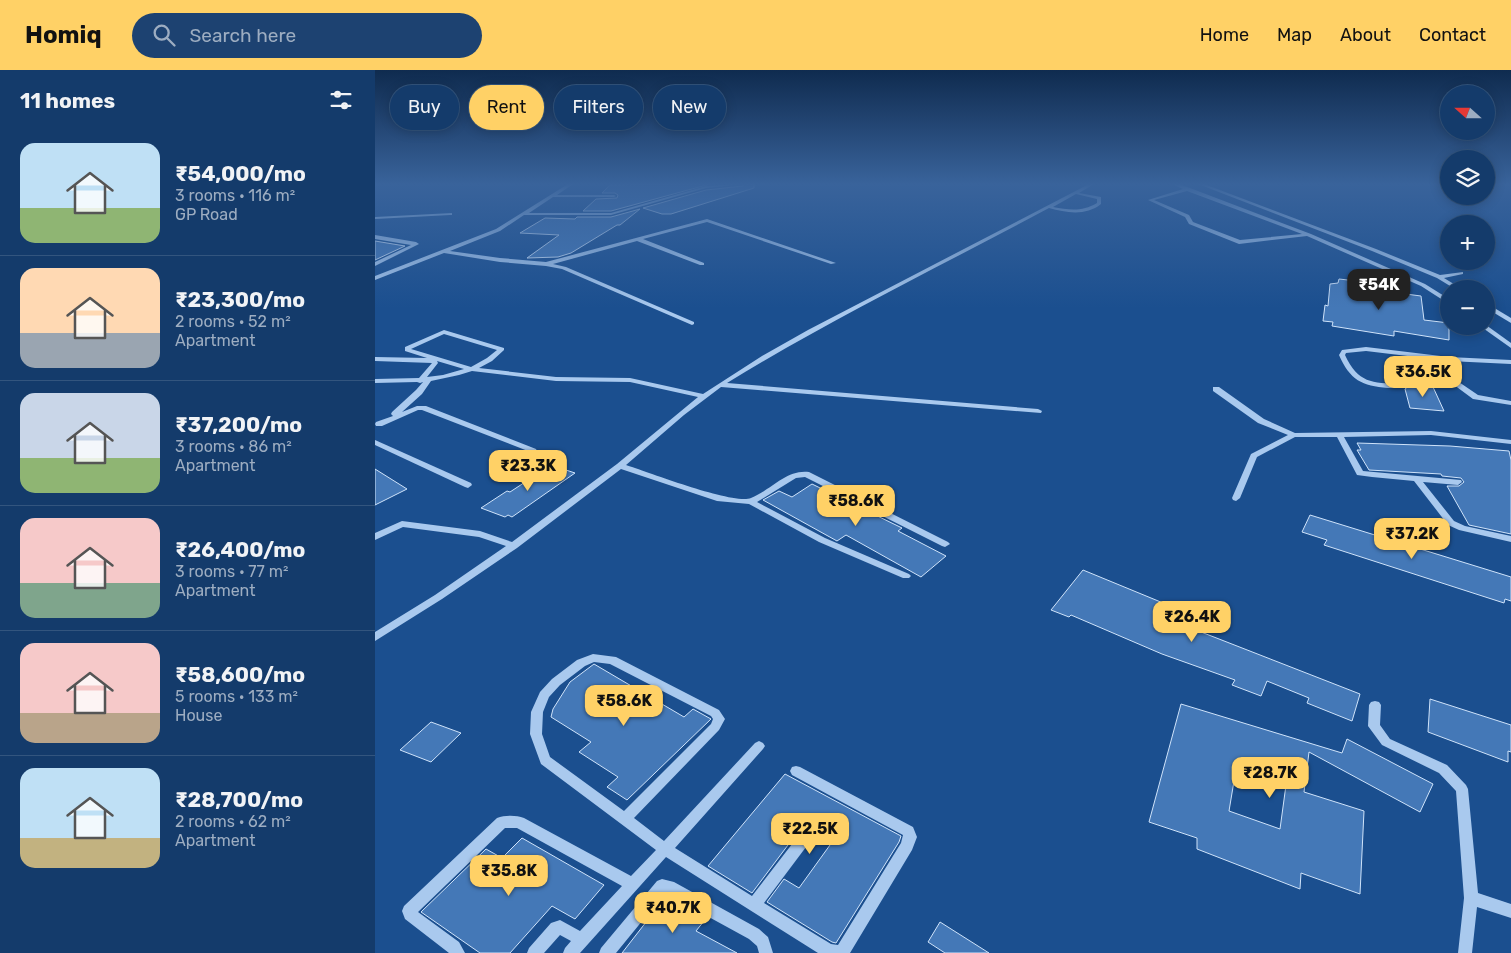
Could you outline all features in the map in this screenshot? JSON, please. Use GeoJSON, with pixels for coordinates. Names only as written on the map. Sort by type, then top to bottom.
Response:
{"type":"FeatureCollection","features":[{"type":"Feature","properties":{"kind":"street"},"geometry":{"type":"LineString","coordinates":[[375,278],[505,225]]}},
{"type":"Feature","properties":{"kind":"street"},"geometry":{"type":"LineString","coordinates":[[546,264],[688,225]]}},
{"type":"Feature","properties":{"kind":"street"},"geometry":{"type":"LineString","coordinates":[[722,225],[833,263]]}},
{"type":"Feature","properties":{"kind":"street"},"geometry":{"type":"LineString","coordinates":[[375,637],[514,546],[620,466],[719,385],[794,339],[1014,225]]}},
{"type":"Feature","properties":{"kind":"street"},"geometry":{"type":"LineString","coordinates":[[1196,225],[1236,242],[1309,235]]}},
{"type":"Feature","properties":{"kind":"street"},"geometry":{"type":"LineString","coordinates":[[1283,225],[1423,285],[1440,296]]}},
{"type":"Feature","properties":{"kind":"street"},"geometry":{"type":"LineString","coordinates":[[1307,225],[1445,280]]}},
{"type":"Feature","properties":{"kind":"street"},"geometry":{"type":"LineString","coordinates":[[375,236],[416,244],[375,264]]}},
{"type":"Feature","properties":{"kind":"street"},"geometry":{"type":"LineString","coordinates":[[637,239],[702,264]]}},
{"type":"Feature","properties":{"kind":"street"},"geometry":{"type":"LineString","coordinates":[[443,251],[564,268],[692,323]]}},
{"type":"Feature","properties":{"kind":"street"},"geometry":{"type":"LineString","coordinates":[[375,271],[387,273]]}},
{"type":"Feature","properties":{"kind":"street"},"geometry":{"type":"LineString","coordinates":[[1439,276],[1461,272]]}},
{"type":"Feature","properties":{"kind":"street"},"geometry":{"type":"LineString","coordinates":[[1495,311],[1511,321]]}},
{"type":"Feature","properties":{"kind":"street"},"geometry":{"type":"LineString","coordinates":[[375,381],[428,380],[471,369],[502,349],[445,332],[407,349],[471,369],[557,379],[630,380],[704,396]]}},
{"type":"Feature","properties":{"kind":"street"},"geometry":{"type":"LineString","coordinates":[[1495,335],[1511,346]]}},
{"type":"Feature","properties":{"kind":"street"},"geometry":{"type":"LineString","coordinates":[[1511,362],[1449,359],[1365,349],[1344,351],[1342,355],[1357,379],[1367,384],[1400,386],[1404,385],[1403,374],[1440,375],[1448,377],[1476,397],[1511,403]]}},
{"type":"Feature","properties":{"kind":"street"},"geometry":{"type":"LineString","coordinates":[[375,360],[434,361],[435,363],[431,370],[419,381]]}},
{"type":"Feature","properties":{"kind":"street"},"geometry":{"type":"LineString","coordinates":[[377,425],[399,411],[428,380]]}},
{"type":"Feature","properties":{"kind":"street"},"geometry":{"type":"LineString","coordinates":[[719,385],[1037,411]]}},
{"type":"Feature","properties":{"kind":"street"},"geometry":{"type":"LineString","coordinates":[[1216,389],[1261,421],[1294,435],[1431,432],[1511,442]]}},
{"type":"Feature","properties":{"kind":"street"},"geometry":{"type":"LineString","coordinates":[[377,425],[417,408],[423,408],[533,451]]}},
{"type":"Feature","properties":{"kind":"street"},"geometry":{"type":"LineString","coordinates":[[1339,434],[1359,472],[1458,482]]}},
{"type":"Feature","properties":{"kind":"street"},"geometry":{"type":"LineString","coordinates":[[1236,498],[1254,456],[1294,435]]}},
{"type":"Feature","properties":{"kind":"street"},"geometry":{"type":"LineString","coordinates":[[375,442],[468,485]]}},
{"type":"Feature","properties":{"kind":"street"},"geometry":{"type":"LineString","coordinates":[[620,466],[720,499],[751,502],[822,540],[906,576]]}},
{"type":"Feature","properties":{"kind":"street"},"geometry":{"type":"LineString","coordinates":[[751,502],[794,476],[805,474],[945,544]]}},
{"type":"Feature","properties":{"kind":"street"},"geometry":{"type":"LineString","coordinates":[[1417,479],[1451,523],[1462,528],[1511,539]]}},
{"type":"Feature","properties":{"kind":"street"},"geometry":{"type":"LineString","coordinates":[[375,536],[402,524],[479,534],[514,546]]}},
{"type":"Feature","properties":{"kind":"street"},"geometry":{"type":"LineString","coordinates":[[625,819],[715,727],[719,719],[715,713],[612,660],[593,658],[581,663],[556,682],[544,695],[537,712],[535,734],[545,760],[665,849],[828,951],[836,953],[843,951],[907,846],[910,837],[908,830],[796,772]]}},
{"type":"Feature","properties":{"kind":"street"},"geometry":{"type":"LineString","coordinates":[[1375,705],[1374,726],[1386,742],[1443,769],[1462,789],[1471,898],[1465,953]]}},
{"type":"Feature","properties":{"kind":"street"},"geometry":{"type":"LineString","coordinates":[[570,953],[759,746]]}},
{"type":"Feature","properties":{"kind":"street"},"geometry":{"type":"LineString","coordinates":[[458,953],[453,947],[410,914],[409,911],[502,822],[519,822],[633,884]]}},
{"type":"Feature","properties":{"kind":"street"},"geometry":{"type":"LineString","coordinates":[[755,905],[804,839]]}},
{"type":"Feature","properties":{"kind":"street"},"geometry":{"type":"LineString","coordinates":[[606,953],[662,886],[669,887],[754,934],[763,942],[766,953]]}},
{"type":"Feature","properties":{"kind":"street"},"geometry":{"type":"LineString","coordinates":[[1471,898],[1511,911]]}},
{"type":"Feature","properties":{"kind":"street"},"geometry":{"type":"LineString","coordinates":[[534,953],[556,928],[560,927],[582,940]]}},
{"type":"Feature","properties":{"kind":"building"},"geometry":{"type":"Polygon","coordinates":[[[533,225],[617,225],[571,253],[558,257],[527,258],[559,235],[520,233],[533,225]]]}},
{"type":"Feature","properties":{"kind":"building"},"geometry":{"type":"Polygon","coordinates":[[[375,241],[405,246],[375,260],[375,241]]]}},
{"type":"Feature","properties":{"kind":"building"},"geometry":{"type":"Polygon","coordinates":[[[1339,279],[1375,283],[1375,290],[1421,296],[1424,320],[1440,322],[1440,335],[1449,335],[1449,340],[1394,331],[1394,336],[1332,326],[1333,322],[1323,321],[1325,305],[1328,306],[1330,284],[1338,283],[1339,279]]]}},
{"type":"Feature","properties":{"kind":"building"},"geometry":{"type":"Polygon","coordinates":[[[1410,385],[1433,387],[1444,411],[1410,408],[1405,389],[1410,385]]]}},
{"type":"Feature","properties":{"kind":"building"},"geometry":{"type":"Polygon","coordinates":[[[1357,443],[1450,446],[1509,451],[1511,460],[1511,534],[1469,525],[1447,486],[1459,486],[1464,482],[1461,478],[1442,476],[1441,474],[1369,470],[1357,450],[1361,450],[1357,443]]]}},
{"type":"Feature","properties":{"kind":"building"},"geometry":{"type":"Polygon","coordinates":[[[551,465],[575,473],[512,517],[508,515],[505,517],[481,508],[507,491],[510,492],[551,465]]]}},
{"type":"Feature","properties":{"kind":"building"},"geometry":{"type":"Polygon","coordinates":[[[375,469],[407,489],[375,505],[375,469]]]}},
{"type":"Feature","properties":{"kind":"building"},"geometry":{"type":"Polygon","coordinates":[[[812,484],[902,528],[898,531],[946,556],[921,577],[846,535],[837,541],[763,500],[779,491],[792,497],[812,484]]]}},
{"type":"Feature","properties":{"kind":"building"},"geometry":{"type":"Polygon","coordinates":[[[1310,515],[1511,577],[1511,601],[1505,599],[1504,603],[1324,545],[1327,540],[1302,532],[1310,515]]]}},
{"type":"Feature","properties":{"kind":"building"},"geometry":{"type":"Polygon","coordinates":[[[1083,570],[1185,612],[1178,623],[1360,694],[1352,721],[1307,703],[1309,698],[1267,681],[1261,696],[1232,685],[1235,680],[1162,654],[1071,615],[1069,617],[1051,610],[1083,570]]]}},
{"type":"Feature","properties":{"kind":"building"},"geometry":{"type":"Polygon","coordinates":[[[594,664],[684,717],[693,709],[711,719],[627,800],[607,787],[618,777],[579,752],[591,742],[551,717],[553,709],[570,682],[594,664]]]}},
{"type":"Feature","properties":{"kind":"building"},"geometry":{"type":"Polygon","coordinates":[[[1430,699],[1511,725],[1511,752],[1508,751],[1508,762],[1428,732],[1430,699]]]}},
{"type":"Feature","properties":{"kind":"building"},"geometry":{"type":"Polygon","coordinates":[[[1181,704],[1342,753],[1347,739],[1433,784],[1420,812],[1309,752],[1304,792],[1364,811],[1360,894],[1301,873],[1300,889],[1197,849],[1197,838],[1149,822],[1181,704]],[[1236,769],[1229,811],[1280,829],[1286,785],[1236,769]]]}},
{"type":"Feature","properties":{"kind":"building"},"geometry":{"type":"Polygon","coordinates":[[[431,722],[461,733],[431,762],[400,750],[431,722]]]}},
{"type":"Feature","properties":{"kind":"building"},"geometry":{"type":"Polygon","coordinates":[[[785,774],[901,836],[836,943],[767,902],[784,879],[799,888],[830,845],[800,829],[752,893],[708,866],[785,774]]]}},
{"type":"Feature","properties":{"kind":"building"},"geometry":{"type":"Polygon","coordinates":[[[522,838],[604,885],[575,919],[552,906],[510,953],[480,953],[421,912],[486,849],[502,858],[522,838]]]}},
{"type":"Feature","properties":{"kind":"building"},"geometry":{"type":"Polygon","coordinates":[[[664,899],[704,921],[696,931],[737,953],[622,953],[664,899]]]}},
{"type":"Feature","properties":{"kind":"building"},"geometry":{"type":"Polygon","coordinates":[[[940,922],[989,953],[945,953],[928,942],[940,922]]]}}]}
